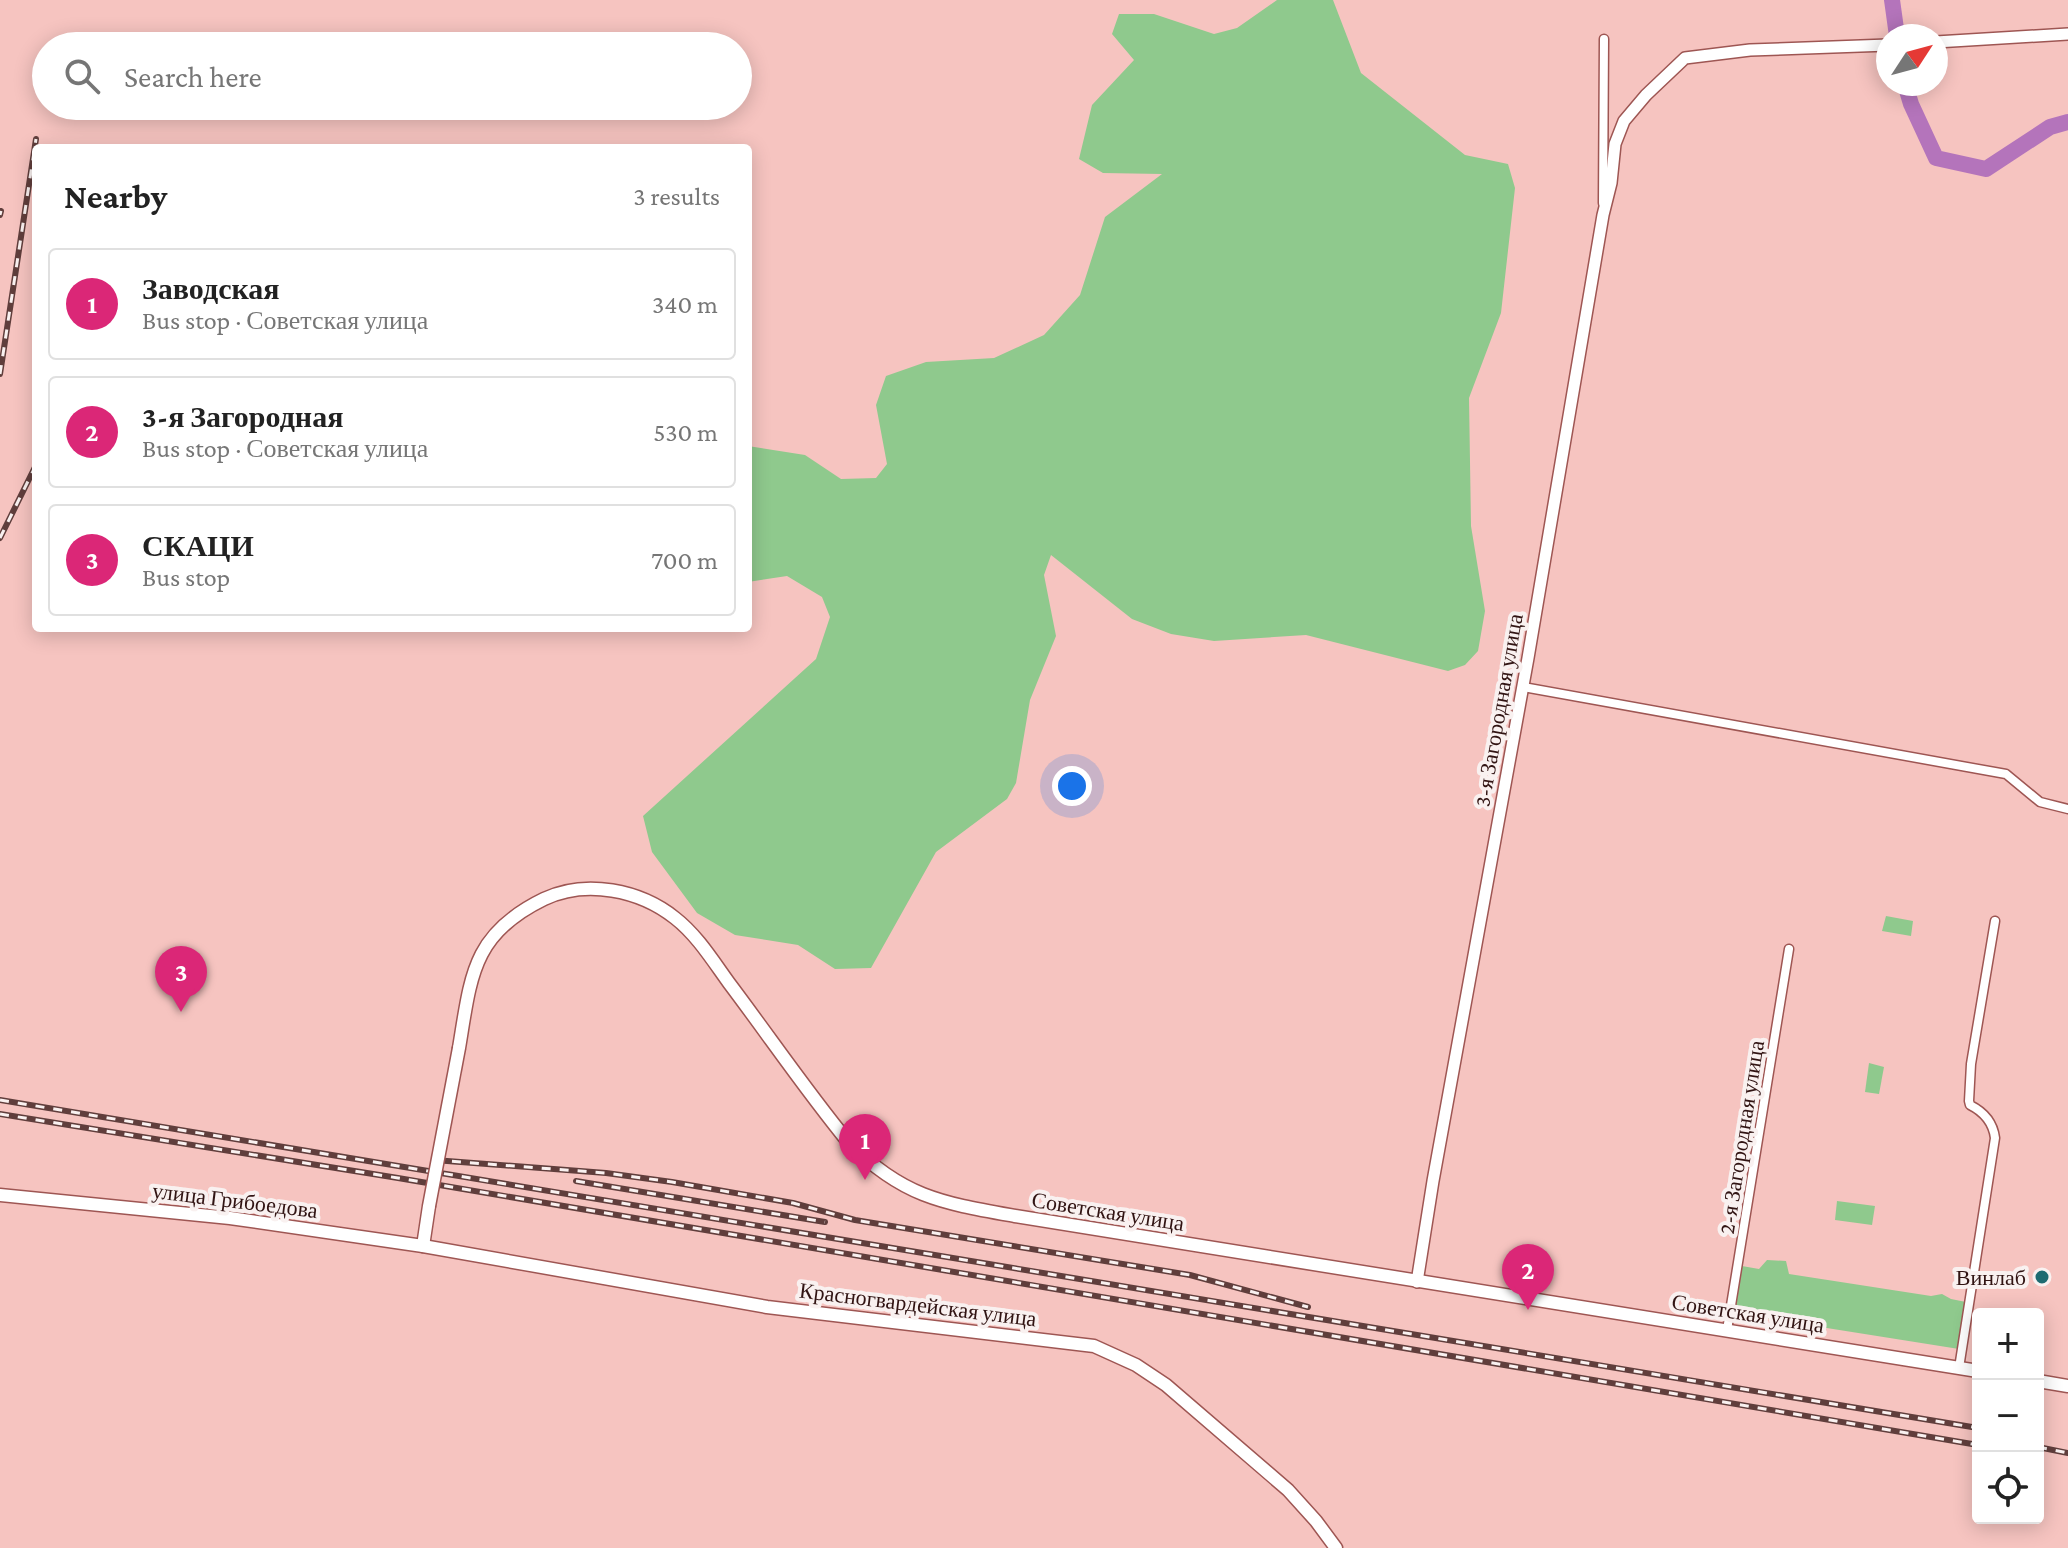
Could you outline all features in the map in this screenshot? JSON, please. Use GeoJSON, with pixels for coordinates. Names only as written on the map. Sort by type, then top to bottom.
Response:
{"type":"FeatureCollection","features":[{"type":"Feature","properties":{"kind":"main road"},"geometry":{"type":"LineString","coordinates":[[1948,41],[2068,34]]}},
{"type":"Feature","properties":{"kind":"main road","name":"3-я Загородная улица"},"geometry":{"type":"LineString","coordinates":[[1417,1282],[1611,183],[1615,144],[1624,121],[1685,58],[1750,50],[1876,45]]}},
{"type":"Feature","properties":{"kind":"main road","name":"Советская улица"},"geometry":{"type":"LineString","coordinates":[[423,1246],[471,981],[480,954],[503,925],[525,908],[555,894],[589,888],[631,894],[659,907],[693,935],[849,1143],[871,1166],[905,1189],[960,1206],[1972,1370]]}},
{"type":"Feature","properties":{"kind":"main road","name":"улица Грибоедова"},"geometry":{"type":"LineString","coordinates":[[0,1195],[230,1218],[423,1246]]}},
{"type":"Feature","properties":{"kind":"main road","name":"Красногвардейская улица"},"geometry":{"type":"LineString","coordinates":[[423,1246],[767,1307],[1062,1341],[1110,1351],[1150,1372],[1246,1453],[1288,1490],[1336,1548]]}},
{"type":"Feature","properties":{"kind":"main road"},"geometry":{"type":"LineString","coordinates":[[2044,1382],[2068,1386]]}},
{"type":"Feature","properties":{"kind":"street"},"geometry":{"type":"LineString","coordinates":[[1603,215],[1604,39]]}},
{"type":"Feature","properties":{"kind":"street"},"geometry":{"type":"LineString","coordinates":[[1523,687],[2006,774],[2040,802],[2068,809]]}},
{"type":"Feature","properties":{"kind":"street"},"geometry":{"type":"LineString","coordinates":[[1959,1368],[1995,1138],[1982,1110],[1970,1105],[1969,1101],[1971,1064],[1995,921]]}},
{"type":"Feature","properties":{"kind":"street","name":"2-я Загородная улица"},"geometry":{"type":"LineString","coordinates":[[1727,1330],[1789,949]]}},
{"type":"Feature","properties":{"kind":"green space"},"geometry":{"type":"Polygon","coordinates":[[[1277,0],[1333,0],[1361,73],[1465,155],[1508,164],[1515,188],[1501,313],[1469,398],[1471,526],[1485,611],[1478,651],[1465,665],[1448,671],[1306,635],[1214,641],[1171,634],[1132,619],[1051,555],[1044,575],[1056,636],[1030,700],[1016,783],[1007,799],[936,852],[871,968],[835,969],[798,945],[735,935],[697,913],[652,852],[643,816],[816,659],[830,617],[822,597],[787,576],[752,581],[752,447],[805,455],[841,479],[876,478],[887,464],[876,405],[886,376],[926,362],[994,358],[1044,335],[1080,295],[1105,217],[1162,174],[1103,173],[1079,159],[1092,105],[1134,60],[1112,34],[1119,14],[1154,14],[1214,34],[1237,28],[1277,0]]]}},
{"type":"Feature","properties":{"kind":"green space"},"geometry":{"type":"Polygon","coordinates":[[[1886,916],[1913,921],[1911,936],[1882,931],[1886,916]]]}},
{"type":"Feature","properties":{"kind":"green space"},"geometry":{"type":"Polygon","coordinates":[[[1869,1063],[1884,1067],[1879,1094],[1865,1092],[1869,1063]]]}},
{"type":"Feature","properties":{"kind":"green space"},"geometry":{"type":"Polygon","coordinates":[[[1837,1201],[1875,1206],[1872,1225],[1835,1220],[1837,1201]]]}},
{"type":"Feature","properties":{"kind":"green space"},"geometry":{"type":"Polygon","coordinates":[[[1767,1260],[1786,1261],[1789,1274],[1931,1296],[1942,1294],[1966,1302],[1959,1349],[1733,1313],[1742,1266],[1759,1269],[1767,1260]]]}},
{"type":"Feature","properties":{"kind":"waterway"},"geometry":{"type":"LineString","coordinates":[[1892,0],[1895,24]]}},
{"type":"Feature","properties":{"kind":"waterway"},"geometry":{"type":"LineString","coordinates":[[1909,96],[1936,158],[1986,169],[2050,127],[2068,122]]}},
{"type":"Feature","properties":{"kind":"railway"},"geometry":{"type":"LineString","coordinates":[[35,144],[36,139]]}},
{"type":"Feature","properties":{"kind":"railway"},"geometry":{"type":"LineString","coordinates":[[0,374],[32,165]]}},
{"type":"Feature","properties":{"kind":"railway"},"geometry":{"type":"LineString","coordinates":[[0,215],[1,211]]}},
{"type":"Feature","properties":{"kind":"railway"},"geometry":{"type":"LineString","coordinates":[[0,538],[32,473]]}},
{"type":"Feature","properties":{"kind":"railway"},"geometry":{"type":"LineString","coordinates":[[0,1100],[1972,1427]]}},
{"type":"Feature","properties":{"kind":"railway"},"geometry":{"type":"LineString","coordinates":[[0,1114],[398,1178],[1972,1444]]}},
{"type":"Feature","properties":{"kind":"railway"},"geometry":{"type":"LineString","coordinates":[[434,1160],[606,1173],[672,1182],[793,1203],[855,1220],[1190,1275],[1308,1307]]}},
{"type":"Feature","properties":{"kind":"railway"},"geometry":{"type":"LineString","coordinates":[[576,1181],[825,1222]]}},
{"type":"Feature","properties":{"kind":"railway"},"geometry":{"type":"LineString","coordinates":[[2044,1448],[2068,1453]]}},
{"type":"Feature","properties":{"kind":"place","name":"СКАЦИ"},"geometry":{"type":"Point","coordinates":[181,1012]}},
{"type":"Feature","properties":{"kind":"place","name":"Заводская"},"geometry":{"type":"Point","coordinates":[865,1180]}},
{"type":"Feature","properties":{"kind":"place","name":"Винлаб"},"geometry":{"type":"Point","coordinates":[2042,1277]}},
{"type":"Feature","properties":{"kind":"place","name":"3-я Загородная"},"geometry":{"type":"Point","coordinates":[1528,1310]}}]}
